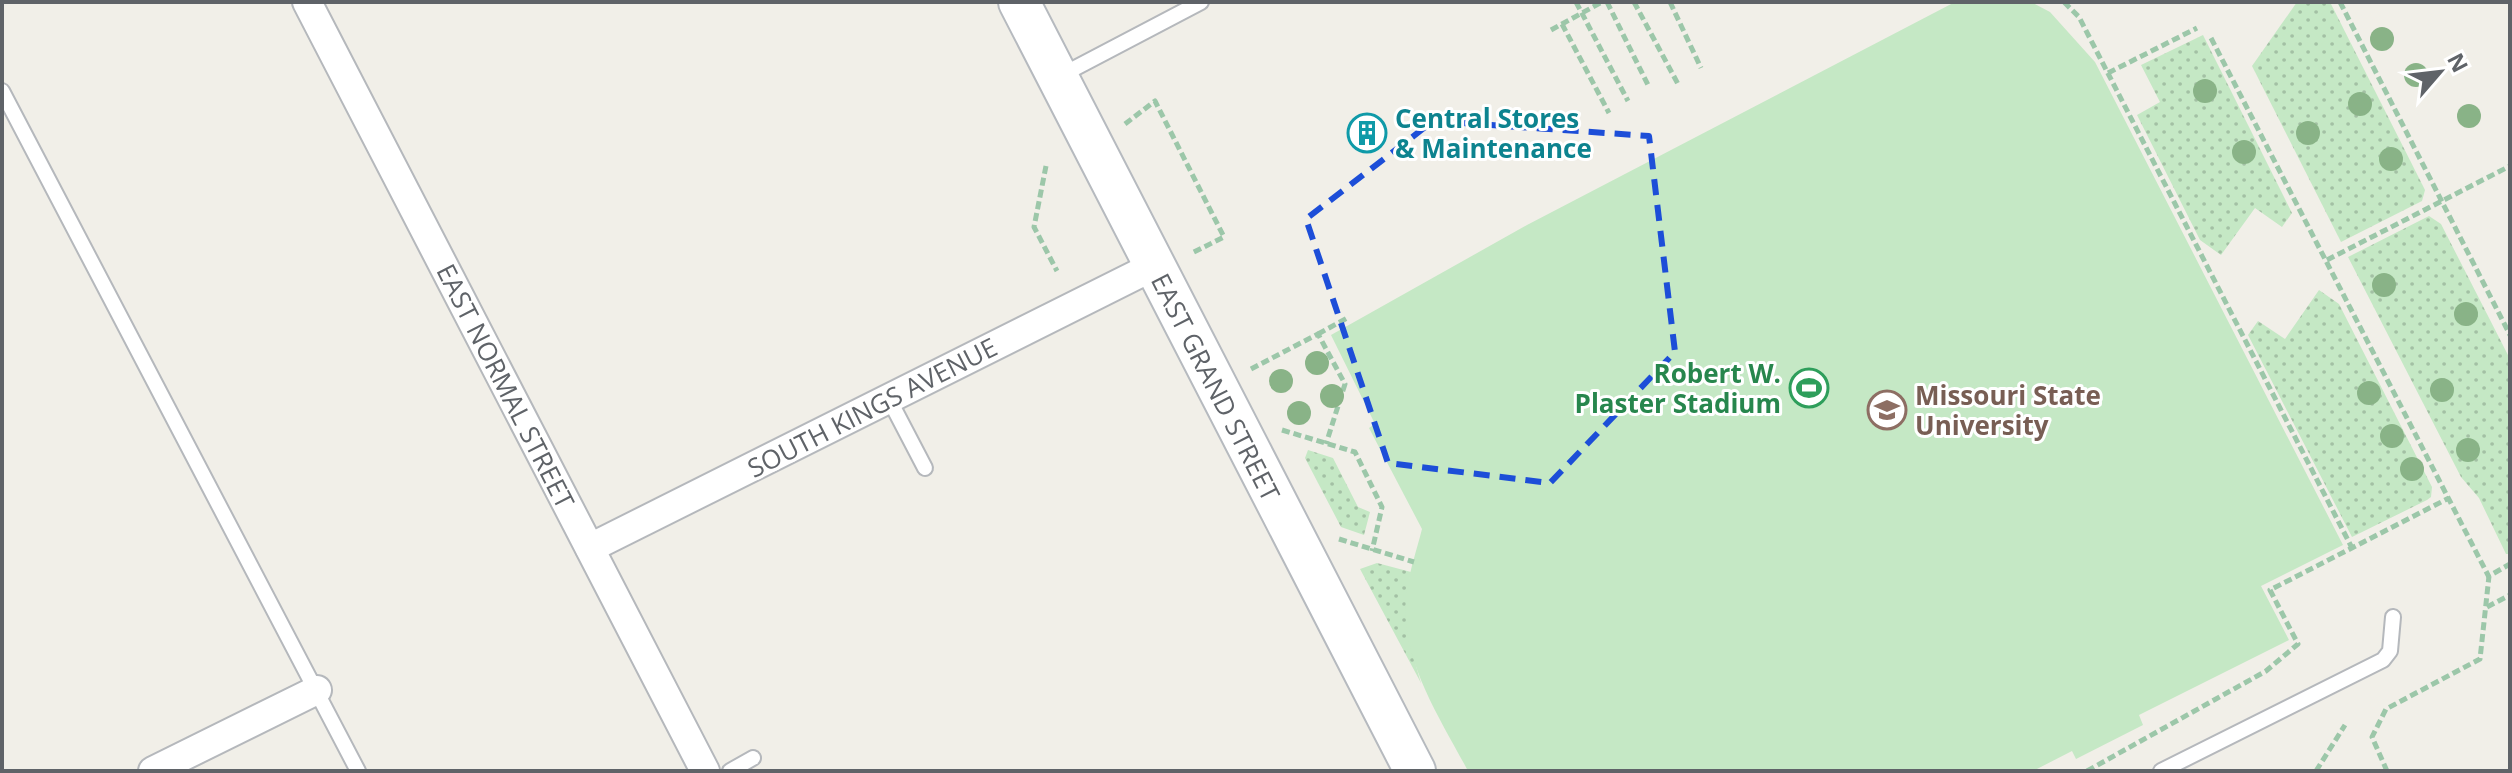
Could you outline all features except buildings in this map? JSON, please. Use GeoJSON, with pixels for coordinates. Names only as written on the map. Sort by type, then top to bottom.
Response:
{"type":"FeatureCollection","features":[{"type":"Feature","properties":{"kind":"main road","name":"EAST GRAND STREET"},"geometry":{"type":"LineString","coordinates":[[1019,2],[1415,771]]}},
{"type":"Feature","properties":{"kind":"street","name":"EAST NORMAL STREET"},"geometry":{"type":"LineString","coordinates":[[307,2],[705,771]]}},
{"type":"Feature","properties":{"kind":"street","name":"SOUTH KINGS AVENUE"},"geometry":{"type":"LineString","coordinates":[[590,548],[1154,266]]}},
{"type":"Feature","properties":{"kind":"street"},"geometry":{"type":"LineString","coordinates":[[153,771],[317,690]]}},
{"type":"Feature","properties":{"kind":"lane"},"geometry":{"type":"LineString","coordinates":[[1057,77],[1201,2]]}},
{"type":"Feature","properties":{"kind":"lane"},"geometry":{"type":"LineString","coordinates":[[2,91],[358,771]]}},
{"type":"Feature","properties":{"kind":"lane"},"geometry":{"type":"LineString","coordinates":[[889,399],[925,468]]}},
{"type":"Feature","properties":{"kind":"lane"},"geometry":{"type":"LineString","coordinates":[[2161,771],[2383,660],[2390,651],[2393,617]]}},
{"type":"Feature","properties":{"kind":"lane"},"geometry":{"type":"LineString","coordinates":[[730,771],[753,758]]}},
{"type":"Feature","properties":{"kind":"path"},"geometry":{"type":"LineString","coordinates":[[1576,2],[1628,101]]}},
{"type":"Feature","properties":{"kind":"path"},"geometry":{"type":"LineString","coordinates":[[1551,30],[1605,2],[1649,87]]}},
{"type":"Feature","properties":{"kind":"path"},"geometry":{"type":"LineString","coordinates":[[1634,2],[1678,84]]}},
{"type":"Feature","properties":{"kind":"path"},"geometry":{"type":"LineString","coordinates":[[1670,2],[1701,68]]}},
{"type":"Feature","properties":{"kind":"path"},"geometry":{"type":"LineString","coordinates":[[2064,2],[2079,17],[2352,548]]}},
{"type":"Feature","properties":{"kind":"path"},"geometry":{"type":"LineString","coordinates":[[2340,2],[2510,335]]}},
{"type":"Feature","properties":{"kind":"path"},"geometry":{"type":"LineString","coordinates":[[1562,24],[1609,113]]}},
{"type":"Feature","properties":{"kind":"path"},"geometry":{"type":"LineString","coordinates":[[2108,73],[2197,28]]}},
{"type":"Feature","properties":{"kind":"path"},"geometry":{"type":"LineString","coordinates":[[2211,38],[2489,577],[2480,659],[2386,709],[2372,737],[2387,771]]}},
{"type":"Feature","properties":{"kind":"path"},"geometry":{"type":"LineString","coordinates":[[1125,124],[1155,101],[1224,237],[1192,253]]}},
{"type":"Feature","properties":{"kind":"path"},"geometry":{"type":"LineString","coordinates":[[1046,166],[1034,227],[1057,271]]}},
{"type":"Feature","properties":{"kind":"path"},"geometry":{"type":"LineString","coordinates":[[2327,260],[2510,166]]}},
{"type":"Feature","properties":{"kind":"path"},"geometry":{"type":"LineString","coordinates":[[1251,369],[1349,317]]}},
{"type":"Feature","properties":{"kind":"path"},"geometry":{"type":"LineString","coordinates":[[1318,334],[1345,384],[1326,444]]}},
{"type":"Feature","properties":{"kind":"path"},"geometry":{"type":"LineString","coordinates":[[1282,430],[1355,452],[1382,507],[1372,551]]}},
{"type":"Feature","properties":{"kind":"path"},"geometry":{"type":"LineString","coordinates":[[2087,771],[2266,671],[2298,644],[2270,590],[2449,498]]}},
{"type":"Feature","properties":{"kind":"path"},"geometry":{"type":"LineString","coordinates":[[1338,539],[1414,562]]}},
{"type":"Feature","properties":{"kind":"path"},"geometry":{"type":"LineString","coordinates":[[2489,577],[2510,564]]}},
{"type":"Feature","properties":{"kind":"path"},"geometry":{"type":"LineString","coordinates":[[2487,607],[2510,595]]}},
{"type":"Feature","properties":{"kind":"path"},"geometry":{"type":"LineString","coordinates":[[2316,771],[2345,725]]}},
{"type":"Feature","properties":{"kind":"highlighted area"},"geometry":{"type":"Polygon","coordinates":[[[1433,121],[1649,136],[1675,352],[1550,483],[1388,463],[1306,219],[1433,121]]]}},
{"type":"Feature","properties":{"kind":"green space","name":"Robert W. Plaster Stadium"},"geometry":{"type":"Polygon","coordinates":[[[1955,2],[2031,2],[2050,12],[2095,62],[2343,545],[2261,586],[2289,640],[2139,715],[2143,725],[2076,759],[2072,751],[2033,771],[1468,771],[1433,707],[1408,638],[1407,590],[1422,529],[1369,428],[1375,424],[1331,335],[1527,225],[1955,2]]]}},
{"type":"Feature","properties":{"kind":"green space"},"geometry":{"type":"Polygon","coordinates":[[[2297,2],[2330,2],[2425,190],[2422,201],[2341,242],[2252,66],[2297,2]]]}},
{"type":"Feature","properties":{"kind":"green space"},"geometry":{"type":"Polygon","coordinates":[[[2203,35],[2292,213],[2282,227],[2255,208],[2221,255],[2200,240],[2137,115],[2160,102],[2141,65],[2203,35]]]}},
{"type":"Feature","properties":{"kind":"green space"},"geometry":{"type":"Polygon","coordinates":[[[2429,216],[2441,224],[2510,359],[2510,554],[2506,554],[2479,498],[2461,477],[2348,257],[2429,216]]]}},
{"type":"Feature","properties":{"kind":"green space"},"geometry":{"type":"Polygon","coordinates":[[[2319,290],[2339,304],[2432,487],[2431,497],[2427,500],[2352,537],[2248,335],[2258,321],[2285,339],[2319,290]]]}},
{"type":"Feature","properties":{"kind":"green space"},"geometry":{"type":"Polygon","coordinates":[[[1308,450],[1333,458],[1358,507],[1370,512],[1364,535],[1341,527],[1305,458],[1308,450]]]}},
{"type":"Feature","properties":{"kind":"green space"},"geometry":{"type":"Polygon","coordinates":[[[1377,563],[1411,572],[1407,600],[1408,628],[1421,683],[1360,569],[1377,563]]]}},
{"type":"Feature","properties":{"kind":"place","name":"Central Stores & Maintenance"},"geometry":{"type":"Point","coordinates":[1367,133]}},
{"type":"Feature","properties":{"kind":"place","name":"Robert W. Plaster Stadium"},"geometry":{"type":"Point","coordinates":[1809,388]}},
{"type":"Feature","properties":{"kind":"place","name":"Missouri State University"},"geometry":{"type":"Point","coordinates":[1887,410]}}]}
